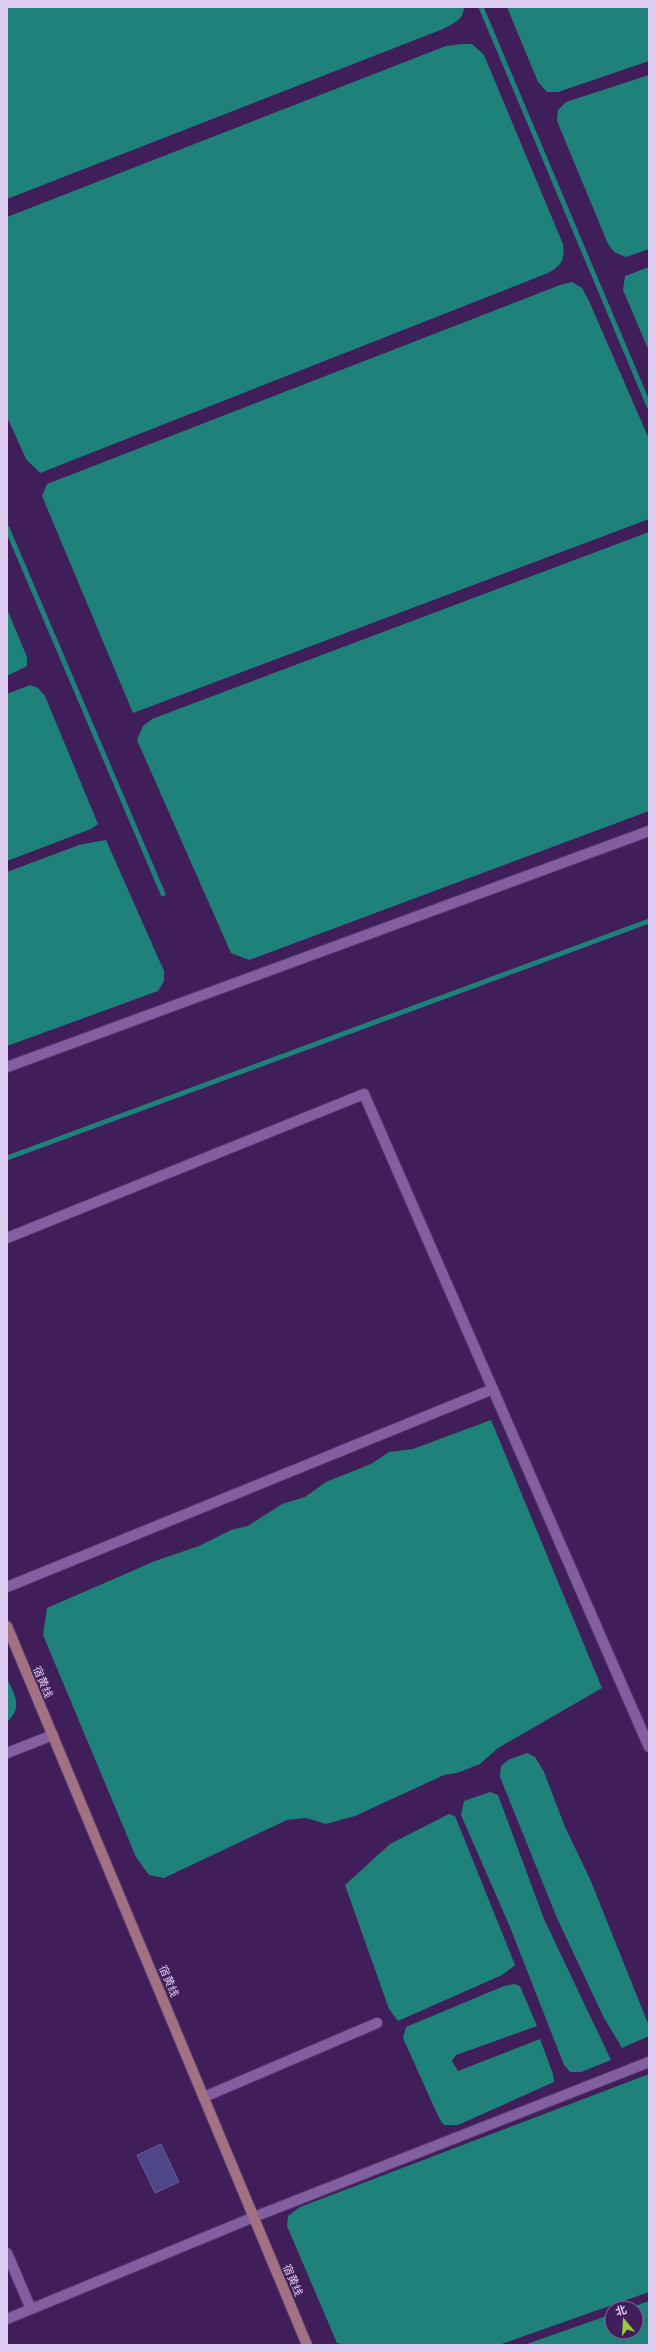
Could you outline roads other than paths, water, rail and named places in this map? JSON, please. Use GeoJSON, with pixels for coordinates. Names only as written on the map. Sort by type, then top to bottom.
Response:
{"type":"FeatureCollection","features":[{"type":"Feature","properties":{"kind":"main road","name":"宿黄线"},"geometry":{"type":"LineString","coordinates":[[7,1626],[307,2345]]}},
{"type":"Feature","properties":{"kind":"lane"},"geometry":{"type":"LineString","coordinates":[[7,1067],[649,831]]}},
{"type":"Feature","properties":{"kind":"lane"},"geometry":{"type":"LineString","coordinates":[[7,1238],[364,1094],[649,1747]]}},
{"type":"Feature","properties":{"kind":"lane"},"geometry":{"type":"LineString","coordinates":[[7,1587],[493,1389]]}},
{"type":"Feature","properties":{"kind":"lane"},"geometry":{"type":"LineString","coordinates":[[7,1753],[53,1735]]}},
{"type":"Feature","properties":{"kind":"lane"},"geometry":{"type":"LineString","coordinates":[[204,2097],[377,2023]]}},
{"type":"Feature","properties":{"kind":"lane"},"geometry":{"type":"LineString","coordinates":[[7,2319],[254,2217],[649,2062]]}},
{"type":"Feature","properties":{"kind":"lane"},"geometry":{"type":"LineString","coordinates":[[7,2253],[31,2309]]}},
{"type":"Feature","properties":{"kind":"waterway"},"geometry":{"type":"LineString","coordinates":[[481,7],[649,406]]}},
{"type":"Feature","properties":{"kind":"waterway"},"geometry":{"type":"LineString","coordinates":[[7,528],[163,894]]}},
{"type":"Feature","properties":{"kind":"waterway"},"geometry":{"type":"LineString","coordinates":[[7,1158],[649,921]]}}]}
